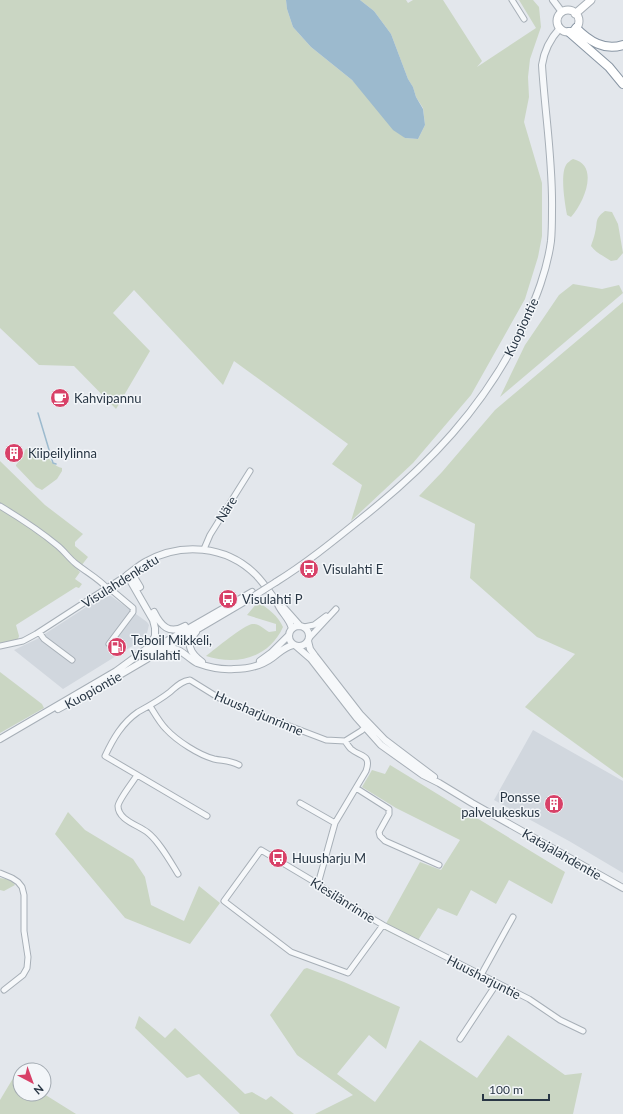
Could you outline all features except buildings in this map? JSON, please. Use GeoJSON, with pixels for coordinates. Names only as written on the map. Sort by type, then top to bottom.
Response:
{"type":"FeatureCollection","features":[{"type":"Feature","properties":{"kind":"highway"},"geometry":{"type":"LineString","coordinates":[[573,30],[600,45],[609,47],[623,45]]}},
{"type":"Feature","properties":{"kind":"highway"},"geometry":{"type":"LineString","coordinates":[[573,30],[609,67],[623,84]]}},
{"type":"Feature","properties":{"kind":"main road"},"geometry":{"type":"LineString","coordinates":[[576,14],[590,0]]}},
{"type":"Feature","properties":{"kind":"main road"},"geometry":{"type":"LineString","coordinates":[[568,11],[576,14],[579,20],[573,30],[563,31],[560,28],[558,19],[562,12],[568,11]]}},
{"type":"Feature","properties":{"kind":"street"},"geometry":{"type":"LineString","coordinates":[[512,0],[524,19]]}},
{"type":"Feature","properties":{"kind":"street"},"geometry":{"type":"LineString","coordinates":[[553,0],[562,12]]}},
{"type":"Feature","properties":{"kind":"street","name":"Kuopiontie"},"geometry":{"type":"LineString","coordinates":[[31,722],[68,699],[253,594],[316,554],[378,506],[413,476],[462,423],[491,384],[515,344],[545,271],[551,240],[552,194],[542,66],[548,44],[560,28]]}},
{"type":"Feature","properties":{"kind":"street","name":"Näre"},"geometry":{"type":"LineString","coordinates":[[204,549],[210,536],[250,470]]}},
{"type":"Feature","properties":{"kind":"street"},"geometry":{"type":"LineString","coordinates":[[0,506],[19,517],[44,535],[74,562],[133,608],[133,612],[109,644]]}},
{"type":"Feature","properties":{"kind":"street","name":"Visulahdenkatu"},"geometry":{"type":"LineString","coordinates":[[0,646],[23,641],[39,632],[145,562],[163,554],[182,550],[204,549],[216,551],[247,567],[257,575],[277,602],[302,626]]}},
{"type":"Feature","properties":{"kind":"street"},"geometry":{"type":"LineString","coordinates":[[129,574],[157,618],[162,625],[168,629],[179,630],[198,619],[220,613]]}},
{"type":"Feature","properties":{"kind":"street"},"geometry":{"type":"LineString","coordinates":[[115,672],[149,647],[155,636],[153,620],[129,574]]}},
{"type":"Feature","properties":{"kind":"street","name":"Visulahdenkatu"},"geometry":{"type":"LineString","coordinates":[[277,602],[278,607],[291,624],[292,628]]}},
{"type":"Feature","properties":{"kind":"street"},"geometry":{"type":"LineString","coordinates":[[151,656],[173,648],[198,663],[215,668],[247,668],[262,664],[287,646],[301,647],[305,645],[336,608],[314,625],[292,628],[289,635],[271,653],[247,668]]}},
{"type":"Feature","properties":{"kind":"street"},"geometry":{"type":"LineString","coordinates":[[205,664],[191,651],[190,640],[196,632],[220,613]]}},
{"type":"Feature","properties":{"kind":"street","name":"Kuopiontie"},"geometry":{"type":"LineString","coordinates":[[0,739],[70,703],[151,656],[220,613]]}},
{"type":"Feature","properties":{"kind":"street"},"geometry":{"type":"LineString","coordinates":[[302,626],[307,629],[309,639]]}},
{"type":"Feature","properties":{"kind":"street"},"geometry":{"type":"LineString","coordinates":[[39,632],[44,638],[72,660]]}},
{"type":"Feature","properties":{"kind":"street"},"geometry":{"type":"LineString","coordinates":[[289,635],[290,642],[294,646]]}},
{"type":"Feature","properties":{"kind":"street","name":"Katajalahdentie"},"geometry":{"type":"LineString","coordinates":[[309,639],[310,649],[381,745],[423,775],[623,888]]}},
{"type":"Feature","properties":{"kind":"street","name":"Katajalahdentie"},"geometry":{"type":"LineString","coordinates":[[294,646],[311,659],[367,726]]}},
{"type":"Feature","properties":{"kind":"street","name":"Huusharjunrinne"},"geometry":{"type":"LineString","coordinates":[[207,816],[105,756],[112,740],[124,725],[137,713],[150,706],[184,681],[190,680],[219,698],[237,706],[326,740],[345,741]]}},
{"type":"Feature","properties":{"kind":"street"},"geometry":{"type":"LineString","coordinates":[[150,706],[172,736],[197,752],[214,759],[229,760],[238,765]]}},
{"type":"Feature","properties":{"kind":"street"},"geometry":{"type":"LineString","coordinates":[[318,884],[335,823],[369,765],[364,755],[351,750],[345,741],[352,738],[367,726]]}},
{"type":"Feature","properties":{"kind":"street"},"geometry":{"type":"LineString","coordinates":[[137,775],[118,804],[119,812],[122,817],[148,833],[154,839],[178,874]]}},
{"type":"Feature","properties":{"kind":"street"},"geometry":{"type":"LineString","coordinates":[[356,788],[389,809],[389,814],[379,832],[380,836],[385,841],[439,865]]}},
{"type":"Feature","properties":{"kind":"street"},"geometry":{"type":"LineString","coordinates":[[300,803],[335,823]]}},
{"type":"Feature","properties":{"kind":"street","name":"Kiesilänrinne"},"geometry":{"type":"LineString","coordinates":[[261,850],[318,884],[334,896],[383,925],[348,972],[291,952],[224,902],[261,850]]}},
{"type":"Feature","properties":{"kind":"street"},"geometry":{"type":"LineString","coordinates":[[0,873],[12,878],[20,884],[24,894],[24,931],[28,957],[27,968],[23,976],[4,990]]}},
{"type":"Feature","properties":{"kind":"street"},"geometry":{"type":"LineString","coordinates":[[481,975],[513,916]]}},
{"type":"Feature","properties":{"kind":"street","name":"Huusharjuntie"},"geometry":{"type":"LineString","coordinates":[[383,925],[529,999],[560,1020],[583,1031]]}},
{"type":"Feature","properties":{"kind":"street"},"geometry":{"type":"LineString","coordinates":[[460,1040],[497,984]]}},
{"type":"Feature","properties":{"kind":"shaded area"},"geometry":{"type":"Polygon","coordinates":[[[105,595],[111,596],[147,622],[149,625],[147,633],[142,640],[63,689],[14,650],[37,639],[105,595]]]}},
{"type":"Feature","properties":{"kind":"shaded area"},"geometry":{"type":"Polygon","coordinates":[[[533,730],[623,781],[623,873],[569,841],[494,800],[533,730]]]}},
{"type":"Feature","properties":{"kind":"green space"},"geometry":{"type":"Polygon","coordinates":[[[0,0],[286,0],[287,9],[293,27],[311,47],[352,80],[405,138],[418,139],[425,125],[423,108],[408,79],[391,34],[374,11],[360,0],[406,0],[408,3],[413,0],[443,0],[482,61],[477,67],[536,28],[519,0],[533,0],[539,7],[541,27],[530,59],[528,77],[529,97],[524,122],[542,183],[542,236],[538,257],[525,299],[471,395],[413,463],[351,521],[362,485],[332,464],[348,444],[234,361],[223,385],[134,290],[113,313],[150,351],[116,409],[74,366],[39,365],[0,328],[0,0]]]}},
{"type":"Feature","properties":{"kind":"green space"},"geometry":{"type":"Polygon","coordinates":[[[573,159],[581,163],[586,169],[588,176],[587,185],[581,203],[571,217],[567,215],[563,175],[566,165],[573,159]]]}},
{"type":"Feature","properties":{"kind":"green space"},"geometry":{"type":"Polygon","coordinates":[[[605,211],[612,212],[618,224],[623,253],[617,260],[611,261],[598,253],[591,246],[599,216],[605,211]]]}},
{"type":"Feature","properties":{"kind":"green space"},"geometry":{"type":"Polygon","coordinates":[[[573,284],[602,289],[619,285],[623,293],[500,397],[525,345],[559,295],[573,284]]]}},
{"type":"Feature","properties":{"kind":"green space"},"geometry":{"type":"Polygon","coordinates":[[[623,302],[623,778],[525,707],[575,654],[537,637],[470,578],[475,524],[419,496],[442,472],[495,410],[623,302]]]}},
{"type":"Feature","properties":{"kind":"green space"},"geometry":{"type":"Polygon","coordinates":[[[28,448],[40,451],[54,464],[62,468],[62,471],[57,479],[42,490],[36,487],[16,466],[25,450],[28,448]]]}},
{"type":"Feature","properties":{"kind":"green space"},"geometry":{"type":"Polygon","coordinates":[[[0,461],[45,505],[83,534],[75,542],[75,546],[88,557],[78,570],[80,572],[75,579],[82,584],[79,588],[76,587],[16,625],[19,636],[18,639],[0,643],[0,461]]]}},
{"type":"Feature","properties":{"kind":"green space"},"geometry":{"type":"Polygon","coordinates":[[[258,602],[278,619],[283,627],[277,638],[261,652],[251,657],[229,660],[206,656],[248,625],[257,624],[269,632],[276,631],[276,624],[247,615],[258,602]]]}},
{"type":"Feature","properties":{"kind":"green space"},"geometry":{"type":"Polygon","coordinates":[[[0,672],[42,704],[44,708],[0,733],[0,672]]]}},
{"type":"Feature","properties":{"kind":"green space"},"geometry":{"type":"Polygon","coordinates":[[[390,765],[565,872],[552,904],[509,880],[496,904],[471,890],[457,916],[438,908],[415,945],[383,929],[420,862],[441,870],[460,840],[396,808],[362,787],[372,770],[385,774],[390,765]]]}},
{"type":"Feature","properties":{"kind":"green space"},"geometry":{"type":"Polygon","coordinates":[[[68,812],[85,830],[133,859],[145,877],[151,905],[184,921],[199,886],[220,903],[190,944],[125,918],[55,834],[68,812]]]}},
{"type":"Feature","properties":{"kind":"green space"},"geometry":{"type":"Polygon","coordinates":[[[0,878],[11,880],[15,885],[4,891],[0,890],[0,878]]]}},
{"type":"Feature","properties":{"kind":"green space"},"geometry":{"type":"Polygon","coordinates":[[[307,968],[344,982],[400,1007],[386,1049],[369,1035],[337,1074],[375,1102],[420,1040],[477,1078],[508,1035],[565,1075],[582,1073],[573,1114],[315,1114],[353,1095],[297,1055],[270,1015],[304,969],[307,968]]]}},
{"type":"Feature","properties":{"kind":"green space"},"geometry":{"type":"Polygon","coordinates":[[[139,1016],[165,1038],[175,1028],[245,1094],[252,1092],[266,1100],[271,1096],[294,1114],[240,1114],[199,1074],[187,1078],[135,1028],[139,1016]]]}},
{"type":"Feature","properties":{"kind":"green space"},"geometry":{"type":"Polygon","coordinates":[[[12,1080],[12,1102],[52,1102],[52,1099],[76,1114],[0,1114],[0,1100],[12,1080]]]}},
{"type":"Feature","properties":{"kind":"water"},"geometry":{"type":"Polygon","coordinates":[[[286,0],[360,0],[374,11],[391,34],[408,79],[423,109],[425,125],[418,139],[405,138],[393,130],[352,80],[311,47],[293,27],[287,9],[286,0]]]}},
{"type":"Feature","properties":{"kind":"waterway"},"geometry":{"type":"LineString","coordinates":[[38,413],[53,463],[56,464]]}},
{"type":"Feature","properties":{"kind":"place","name":"Kahvipannu"},"geometry":{"type":"Point","coordinates":[60,398]}},
{"type":"Feature","properties":{"kind":"place","name":"Kiipeilylinna"},"geometry":{"type":"Point","coordinates":[14,453]}},
{"type":"Feature","properties":{"kind":"place","name":"Visulahti E"},"geometry":{"type":"Point","coordinates":[309,569]}},
{"type":"Feature","properties":{"kind":"place","name":"Visulahti P"},"geometry":{"type":"Point","coordinates":[228,599]}},
{"type":"Feature","properties":{"kind":"place","name":"Teboil Mikkeli, Visulahti"},"geometry":{"type":"Point","coordinates":[117,647]}},
{"type":"Feature","properties":{"kind":"place","name":"Ponsse palvelukeskus"},"geometry":{"type":"Point","coordinates":[554,804]}},
{"type":"Feature","properties":{"kind":"place","name":"Huusharju M"},"geometry":{"type":"Point","coordinates":[278,858]}}]}
